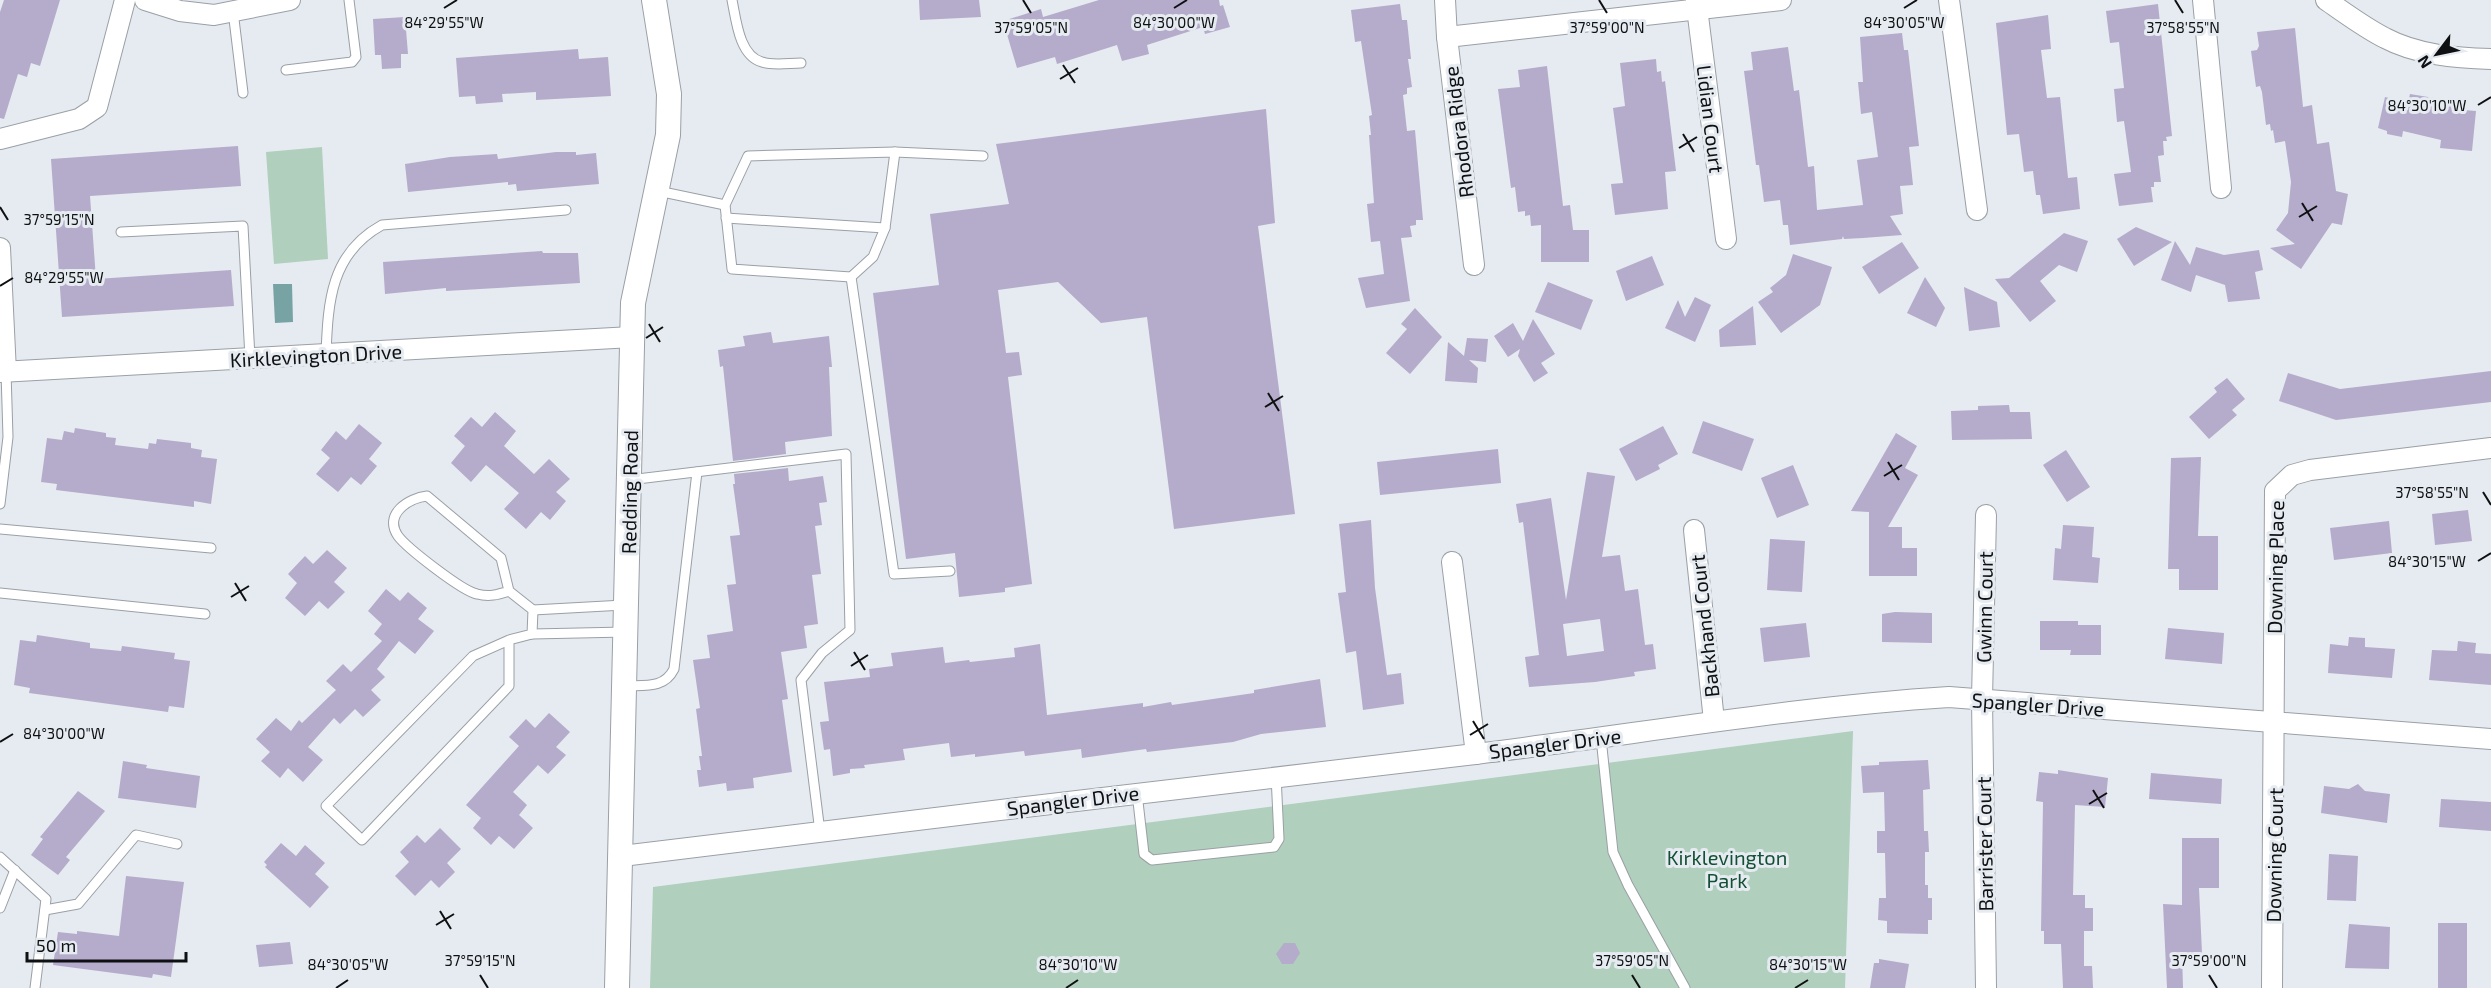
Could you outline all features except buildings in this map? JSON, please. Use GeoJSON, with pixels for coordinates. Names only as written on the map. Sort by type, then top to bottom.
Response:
{"type":"FeatureCollection","features":[{"type":"Feature","properties":{"kind":"street"},"geometry":{"type":"LineString","coordinates":[[0,139],[79,119],[97,107],[125,0]]}},
{"type":"Feature","properties":{"kind":"street"},"geometry":{"type":"LineString","coordinates":[[145,0],[180,11],[214,15],[265,3],[290,0]]}},
{"type":"Feature","properties":{"kind":"street","name":"Redding Road"},"geometry":{"type":"LineString","coordinates":[[617,988],[622,856],[633,303],[658,191],[669,114],[663,44],[654,0]]}},
{"type":"Feature","properties":{"kind":"street","name":"Rhodora Ridge"},"geometry":{"type":"LineString","coordinates":[[1445,0],[1447,37],[1474,265]]}},
{"type":"Feature","properties":{"kind":"street"},"geometry":{"type":"LineString","coordinates":[[1447,37],[1697,5],[1781,0]]}},
{"type":"Feature","properties":{"kind":"street"},"geometry":{"type":"LineString","coordinates":[[1949,0],[1977,210]]}},
{"type":"Feature","properties":{"kind":"street"},"geometry":{"type":"LineString","coordinates":[[2203,0],[2221,188]]}},
{"type":"Feature","properties":{"kind":"street"},"geometry":{"type":"LineString","coordinates":[[2326,0],[2385,38],[2410,49],[2464,58],[2491,59]]}},
{"type":"Feature","properties":{"kind":"street","name":"Lidian Court"},"geometry":{"type":"LineString","coordinates":[[1697,5],[1726,238]]}},
{"type":"Feature","properties":{"kind":"street"},"geometry":{"type":"LineString","coordinates":[[0,248],[3,372]]}},
{"type":"Feature","properties":{"kind":"street","name":"Kirklevington Drive"},"geometry":{"type":"LineString","coordinates":[[3,372],[632,337]]}},
{"type":"Feature","properties":{"kind":"street","name":"Downing Place"},"geometry":{"type":"LineString","coordinates":[[2275,723],[2273,523],[2275,491],[2281,483],[2292,475],[2310,470],[2491,448]]}},
{"type":"Feature","properties":{"kind":"street","name":"Gwinn Court"},"geometry":{"type":"LineString","coordinates":[[1982,699],[1986,515]]}},
{"type":"Feature","properties":{"kind":"street","name":"Backhand Court"},"geometry":{"type":"LineString","coordinates":[[1694,530],[1714,722]]}},
{"type":"Feature","properties":{"kind":"street"},"geometry":{"type":"LineString","coordinates":[[1452,562],[1476,754]]}},
{"type":"Feature","properties":{"kind":"street","name":"Spangler Drive"},"geometry":{"type":"LineString","coordinates":[[622,856],[1276,775],[1476,754],[1872,702],[1949,697],[2491,740]]}},
{"type":"Feature","properties":{"kind":"street","name":"Barrister Court"},"geometry":{"type":"LineString","coordinates":[[1982,699],[1986,988]]}},
{"type":"Feature","properties":{"kind":"street","name":"Downing Court"},"geometry":{"type":"LineString","coordinates":[[2272,988],[2275,723]]}},
{"type":"Feature","properties":{"kind":"lane"},"geometry":{"type":"LineString","coordinates":[[286,70],[352,62],[356,57],[349,0]]}},
{"type":"Feature","properties":{"kind":"lane"},"geometry":{"type":"LineString","coordinates":[[732,0],[740,37],[750,54],[761,62],[801,63]]}},
{"type":"Feature","properties":{"kind":"lane"},"geometry":{"type":"LineString","coordinates":[[233,11],[243,93]]}},
{"type":"Feature","properties":{"kind":"lane"},"geometry":{"type":"LineString","coordinates":[[895,152],[885,228],[873,257],[851,277],[732,269],[725,205],[748,156],[895,152],[982,156]]}},
{"type":"Feature","properties":{"kind":"lane"},"geometry":{"type":"LineString","coordinates":[[658,191],[725,205]]}},
{"type":"Feature","properties":{"kind":"lane"},"geometry":{"type":"LineString","coordinates":[[326,354],[328,315],[334,287],[350,250],[363,236],[382,225],[566,210]]}},
{"type":"Feature","properties":{"kind":"lane"},"geometry":{"type":"LineString","coordinates":[[726,219],[885,228]]}},
{"type":"Feature","properties":{"kind":"lane"},"geometry":{"type":"LineString","coordinates":[[121,232],[243,226],[250,358]]}},
{"type":"Feature","properties":{"kind":"lane"},"geometry":{"type":"LineString","coordinates":[[851,277],[894,574],[950,571]]}},
{"type":"Feature","properties":{"kind":"lane"},"geometry":{"type":"LineString","coordinates":[[0,504],[8,437],[3,372]]}},
{"type":"Feature","properties":{"kind":"lane"},"geometry":{"type":"LineString","coordinates":[[629,480],[846,454],[850,630],[822,653],[801,680],[820,832]]}},
{"type":"Feature","properties":{"kind":"lane"},"geometry":{"type":"LineString","coordinates":[[625,686],[660,685],[669,679],[675,669],[697,472]]}},
{"type":"Feature","properties":{"kind":"lane"},"geometry":{"type":"LineString","coordinates":[[508,591],[491,597],[462,589],[398,535],[394,522],[398,509],[411,498],[427,496],[501,558],[508,591],[533,610],[627,605]]}},
{"type":"Feature","properties":{"kind":"lane"},"geometry":{"type":"LineString","coordinates":[[0,529],[211,548]]}},
{"type":"Feature","properties":{"kind":"lane"},"geometry":{"type":"LineString","coordinates":[[0,593],[205,614]]}},
{"type":"Feature","properties":{"kind":"lane"},"geometry":{"type":"LineString","coordinates":[[532,634],[533,610]]}},
{"type":"Feature","properties":{"kind":"lane"},"geometry":{"type":"LineString","coordinates":[[509,640],[509,686],[362,840],[326,806],[473,656],[509,640],[532,634],[626,632]]}},
{"type":"Feature","properties":{"kind":"lane"},"geometry":{"type":"LineString","coordinates":[[1601,738],[1613,852],[1628,885],[1685,988]]}},
{"type":"Feature","properties":{"kind":"lane"},"geometry":{"type":"LineString","coordinates":[[1136,792],[1144,854],[1152,860],[1274,847],[1280,839],[1276,775]]}},
{"type":"Feature","properties":{"kind":"lane"},"geometry":{"type":"LineString","coordinates":[[45,910],[78,904],[136,835],[177,844]]}},
{"type":"Feature","properties":{"kind":"lane"},"geometry":{"type":"LineString","coordinates":[[0,857],[46,899],[35,988]]}},
{"type":"Feature","properties":{"kind":"lane"},"geometry":{"type":"LineString","coordinates":[[0,908],[15,870]]}},
{"type":"Feature","properties":{"kind":"green space"},"geometry":{"type":"Polygon","coordinates":[[[322,147],[328,259],[274,264],[266,152],[322,147]]]}},
{"type":"Feature","properties":{"kind":"green space","name":"Kirklevington Park"},"geometry":{"type":"Polygon","coordinates":[[[1853,731],[1845,988],[650,988],[653,887],[1853,731]]]}},
{"type":"Feature","properties":{"kind":"water"},"geometry":{"type":"Polygon","coordinates":[[[273,284],[292,284],[293,322],[275,323],[273,284]]]}}]}
